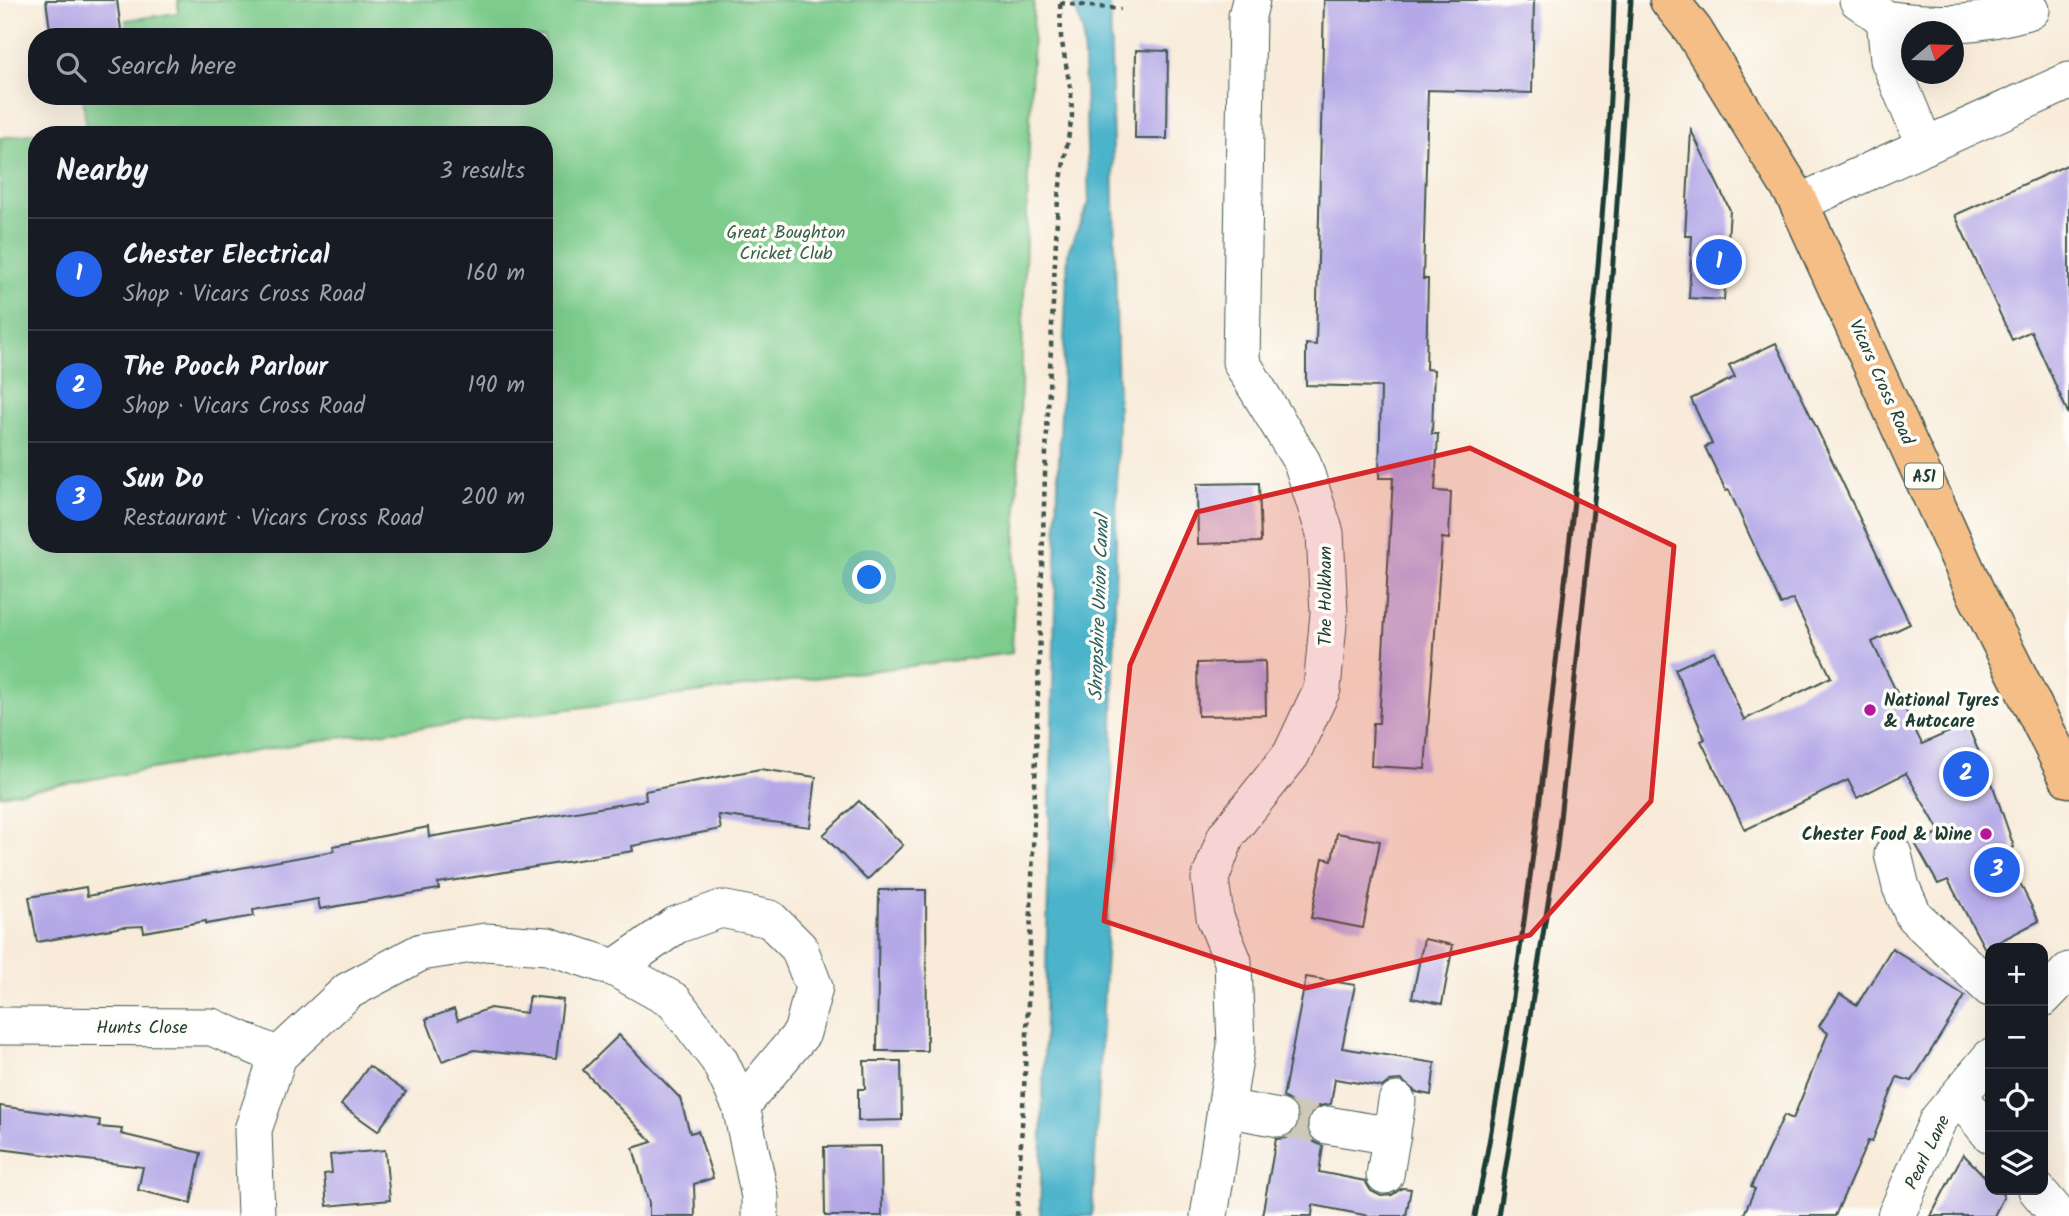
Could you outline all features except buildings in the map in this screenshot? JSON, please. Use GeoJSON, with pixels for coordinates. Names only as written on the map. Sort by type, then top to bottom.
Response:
{"type":"FeatureCollection","features":[{"type":"Feature","properties":{"kind":"highway","name":"Vicars Cross Road"},"geometry":{"type":"LineString","coordinates":[[1669,0],[1693,30],[1799,203],[1975,591],[2064,758]]}},
{"type":"Feature","properties":{"kind":"street","name":"The Holkham"},"geometry":{"type":"LineString","coordinates":[[1209,1216],[1236,1046],[1233,961],[1215,917],[1210,878],[1226,836],[1291,755],[1322,689],[1329,613],[1325,533],[1302,462],[1241,362],[1247,16],[1251,0]]}},
{"type":"Feature","properties":{"kind":"street"},"geometry":{"type":"LineString","coordinates":[[1871,10],[1927,25],[1990,22],[2031,10]]}},
{"type":"Feature","properties":{"kind":"street"},"geometry":{"type":"LineString","coordinates":[[1871,10],[1925,146]]}},
{"type":"Feature","properties":{"kind":"street"},"geometry":{"type":"LineString","coordinates":[[1799,203],[2069,81]]}},
{"type":"Feature","properties":{"kind":"street"},"geometry":{"type":"LineString","coordinates":[[1893,854],[1904,895],[1914,916],[1985,983]]}},
{"type":"Feature","properties":{"kind":"street"},"geometry":{"type":"LineString","coordinates":[[615,968],[676,925],[721,909],[770,919],[799,948],[814,987],[802,1033],[741,1106]]}},
{"type":"Feature","properties":{"kind":"street"},"geometry":{"type":"LineString","coordinates":[[256,1216],[253,1130],[278,1056],[348,991],[421,952],[485,943],[548,946],[615,968],[674,1000],[719,1060],[741,1106],[760,1197],[760,1216]]}},
{"type":"Feature","properties":{"kind":"street"},"geometry":{"type":"LineString","coordinates":[[2048,993],[2069,971]]}},
{"type":"Feature","properties":{"kind":"street","name":"Hunts Close"},"geometry":{"type":"LineString","coordinates":[[0,1026],[212,1027],[278,1056]]}},
{"type":"Feature","properties":{"kind":"street","name":"Pearl Lane"},"geometry":{"type":"LineString","coordinates":[[1896,1216],[1938,1120],[1985,1064]]}},
{"type":"Feature","properties":{"kind":"street"},"geometry":{"type":"LineString","coordinates":[[1959,1096],[1988,1132]]}},
{"type":"Feature","properties":{"kind":"street"},"geometry":{"type":"LineString","coordinates":[[1385,1175],[1397,1101]]}},
{"type":"Feature","properties":{"kind":"street"},"geometry":{"type":"LineString","coordinates":[[1226,1108],[1279,1118]]}},
{"type":"Feature","properties":{"kind":"street"},"geometry":{"type":"LineString","coordinates":[[1327,1125],[1392,1136]]}},
{"type":"Feature","properties":{"kind":"street"},"geometry":{"type":"LineString","coordinates":[[2041,1195],[2059,1216]]}},
{"type":"Feature","properties":{"kind":"path"},"geometry":{"type":"LineString","coordinates":[[1017,1216],[1027,1034],[1045,474],[1058,197],[1072,116],[1071,92],[1061,37],[1060,1],[1080,6],[1121,9]]}},
{"type":"Feature","properties":{"kind":"highlighted area"},"geometry":{"type":"Polygon","coordinates":[[[1470,448],[1674,546],[1651,801],[1530,935],[1306,988],[1104,921],[1130,665],[1197,512],[1470,448]]]}},
{"type":"Feature","properties":{"kind":"green space","name":"Great Boughton Cricket Club"},"geometry":{"type":"Polygon","coordinates":[[[178,0],[1034,0],[1012,653],[315,741],[0,795],[0,138],[28,134],[28,553],[553,553],[553,126],[86,126],[84,105],[553,105],[553,28],[127,28],[126,20],[178,13],[178,0]]]}},
{"type":"Feature","properties":{"kind":"water","name":"Shropshire Union Canal"},"geometry":{"type":"Polygon","coordinates":[[[1072,0],[1110,0],[1118,403],[1111,859],[1092,1216],[1040,1216],[1058,483],[1068,251],[1089,203],[1083,31],[1072,0]]]}},
{"type":"Feature","properties":{"kind":"tunnel"},"geometry":{"type":"LineString","coordinates":[[1279,1118],[1327,1125]]}},
{"type":"Feature","properties":{"kind":"railway"},"geometry":{"type":"LineString","coordinates":[[1475,1216],[1517,973],[1558,646],[1596,282],[1608,141],[1614,0]]}},
{"type":"Feature","properties":{"kind":"railway"},"geometry":{"type":"LineString","coordinates":[[1498,1216],[1557,847],[1601,435],[1631,0]]}},
{"type":"Feature","properties":{"kind":"place","name":"Chester Electrical"},"geometry":{"type":"Point","coordinates":[1719,262]}},
{"type":"Feature","properties":{"kind":"place","name":"National Tyres & Autocare"},"geometry":{"type":"Point","coordinates":[1870,710]}},
{"type":"Feature","properties":{"kind":"place","name":"The Pooch Parlour"},"geometry":{"type":"Point","coordinates":[1966,774]}},
{"type":"Feature","properties":{"kind":"place","name":"Chester Food & Wine"},"geometry":{"type":"Point","coordinates":[1986,834]}},
{"type":"Feature","properties":{"kind":"place","name":"Sun Do"},"geometry":{"type":"Point","coordinates":[1997,870]}}]}
